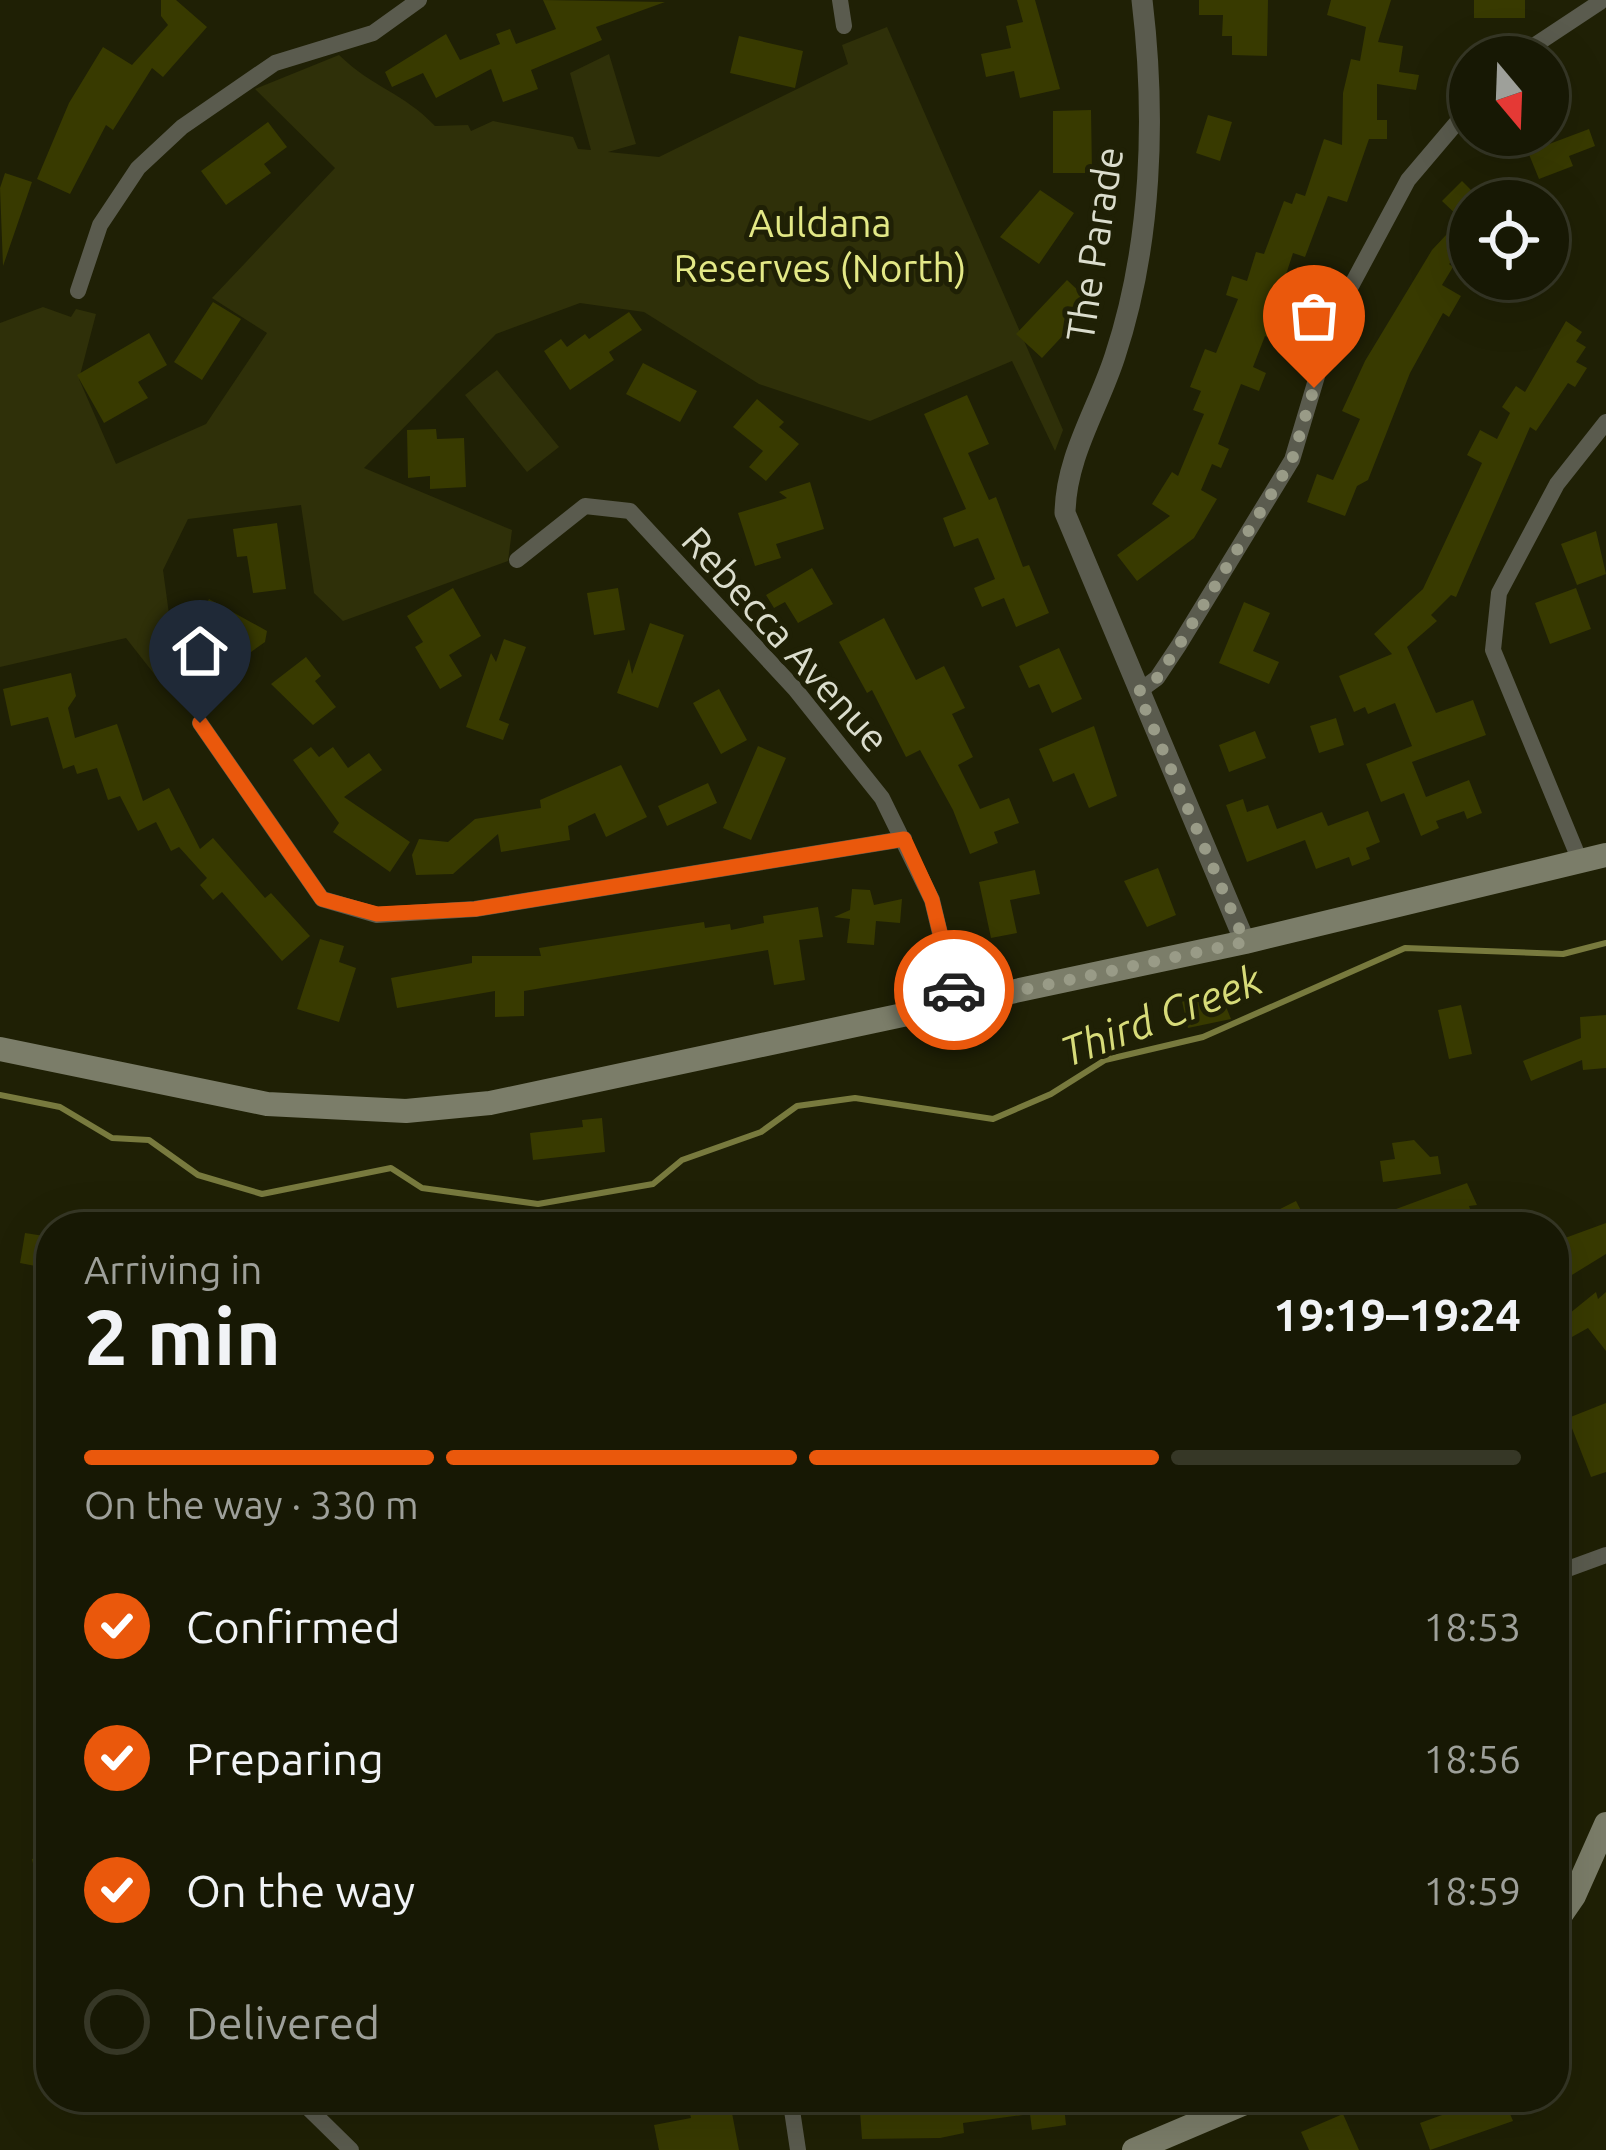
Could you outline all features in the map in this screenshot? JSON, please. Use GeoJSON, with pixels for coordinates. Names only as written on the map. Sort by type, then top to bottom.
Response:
{"type":"FeatureCollection","features":[{"type":"Feature","properties":{"kind":"main road"},"geometry":{"type":"LineString","coordinates":[[0,1049],[267,1104],[406,1111],[490,1103],[1245,942],[1606,855]]}},
{"type":"Feature","properties":{"kind":"main road"},"geometry":{"type":"LineString","coordinates":[[1569,1900],[1604,1840]]}},
{"type":"Feature","properties":{"kind":"main road"},"geometry":{"type":"LineString","coordinates":[[1134,2150],[1224,2112]]}},
{"type":"Feature","properties":{"kind":"street"},"geometry":{"type":"LineString","coordinates":[[78,291],[100,225],[138,168],[182,127],[275,63],[373,33],[419,0]]}},
{"type":"Feature","properties":{"kind":"street"},"geometry":{"type":"LineString","coordinates":[[840,0],[844,26]]}},
{"type":"Feature","properties":{"kind":"street","name":"The Parade"},"geometry":{"type":"LineString","coordinates":[[1142,0],[1150,102],[1136,268],[1115,356],[1065,491],[1068,529],[1245,942]]}},
{"type":"Feature","properties":{"kind":"street"},"geometry":{"type":"LineString","coordinates":[[1551,36],[1602,6]]}},
{"type":"Feature","properties":{"kind":"street"},"geometry":{"type":"LineString","coordinates":[[1138,692],[1157,678],[1179,645],[1292,460],[1335,316],[1408,180],[1449,132]]}},
{"type":"Feature","properties":{"kind":"street"},"geometry":{"type":"LineString","coordinates":[[1580,861],[1492,650],[1499,593],[1557,484],[1606,422]]}},
{"type":"Feature","properties":{"kind":"street","name":"Rebecca Avenue"},"geometry":{"type":"LineString","coordinates":[[517,560],[585,506],[630,511],[795,689],[883,798],[932,900],[957,1004]]}},
{"type":"Feature","properties":{"kind":"street"},"geometry":{"type":"LineString","coordinates":[[200,723],[322,899],[377,914],[475,909],[904,839]]}},
{"type":"Feature","properties":{"kind":"street"},"geometry":{"type":"LineString","coordinates":[[1569,1569],[1606,1555]]}},
{"type":"Feature","properties":{"kind":"street"},"geometry":{"type":"LineString","coordinates":[[312,2112],[351,2150]]}},
{"type":"Feature","properties":{"kind":"street"},"geometry":{"type":"LineString","coordinates":[[792,2112],[798,2150]]}},
{"type":"Feature","properties":{"kind":"green space","name":"Auldana Reserves (North)"},"geometry":{"type":"Polygon","coordinates":[[[887,27],[1063,430],[1055,451],[1012,361],[870,421],[759,384],[644,312],[580,303],[496,334],[364,468],[512,530],[508,561],[343,621],[314,593],[301,505],[188,519],[163,570],[169,614],[213,681],[193,691],[155,675],[126,638],[0,667],[0,323],[43,307],[71,317],[76,309],[96,314],[79,379],[116,464],[206,424],[267,333],[212,298],[335,168],[255,89],[339,55],[435,126],[468,125],[471,131],[493,121],[573,137],[578,149],[591,150],[570,73],[609,54],[636,144],[608,152],[659,157],[848,64],[842,45],[887,27]]]}},
{"type":"Feature","properties":{"kind":"green space"},"geometry":{"type":"Polygon","coordinates":[[[497,370],[559,447],[527,472],[465,395],[497,370]]]}},
{"type":"Feature","properties":{"kind":"building"},"geometry":{"type":"Polygon","coordinates":[[[161,0],[176,0],[207,27],[163,77],[152,68],[113,130],[106,125],[70,194],[37,179],[69,103],[103,47],[132,65],[168,25],[161,16],[161,0]]]}},
{"type":"Feature","properties":{"kind":"building"},"geometry":{"type":"Polygon","coordinates":[[[543,0],[665,2],[596,27],[602,40],[531,70],[538,89],[503,102],[491,69],[436,98],[423,73],[392,87],[385,72],[446,34],[460,60],[500,44],[496,34],[510,29],[516,44],[556,29],[543,0]]]}},
{"type":"Feature","properties":{"kind":"building"},"geometry":{"type":"Polygon","coordinates":[[[1017,0],[1035,0],[1060,89],[1020,98],[1014,71],[986,77],[981,54],[1011,48],[1006,26],[1023,22],[1017,0]]]}},
{"type":"Feature","properties":{"kind":"building"},"geometry":{"type":"Polygon","coordinates":[[[1199,0],[1268,0],[1267,56],[1232,55],[1232,36],[1222,36],[1223,15],[1199,15],[1199,0]]]}},
{"type":"Feature","properties":{"kind":"building"},"geometry":{"type":"Polygon","coordinates":[[[1331,0],[1391,0],[1378,42],[1403,46],[1399,72],[1419,75],[1416,90],[1377,84],[1377,120],[1387,120],[1387,139],[1369,139],[1347,202],[1328,196],[1305,257],[1293,253],[1271,321],[1280,324],[1274,340],[1265,336],[1253,367],[1266,373],[1259,391],[1241,384],[1218,444],[1229,449],[1221,468],[1212,464],[1201,490],[1217,499],[1194,538],[1137,581],[1117,555],[1170,516],[1152,504],[1172,472],[1178,476],[1204,414],[1193,410],[1201,391],[1190,387],[1205,349],[1216,353],[1238,299],[1226,295],[1232,276],[1247,281],[1256,252],[1264,254],[1284,201],[1292,204],[1296,193],[1305,196],[1324,139],[1342,145],[1343,93],[1351,59],[1360,61],[1366,27],[1327,15],[1331,0]]]}},
{"type":"Feature","properties":{"kind":"building"},"geometry":{"type":"Polygon","coordinates":[[[1474,0],[1525,0],[1525,18],[1474,18],[1474,0]]]}},
{"type":"Feature","properties":{"kind":"building"},"geometry":{"type":"Polygon","coordinates":[[[739,36],[803,51],[795,88],[730,73],[739,36]]]}},
{"type":"Feature","properties":{"kind":"building"},"geometry":{"type":"Polygon","coordinates":[[[1091,110],[1092,173],[1053,173],[1053,111],[1091,110]]]}},
{"type":"Feature","properties":{"kind":"building"},"geometry":{"type":"Polygon","coordinates":[[[1208,115],[1232,122],[1220,161],[1196,153],[1208,115]]]}},
{"type":"Feature","properties":{"kind":"building"},"geometry":{"type":"Polygon","coordinates":[[[268,122],[287,147],[264,164],[271,173],[226,205],[201,171],[268,122]]]}},
{"type":"Feature","properties":{"kind":"building"},"geometry":{"type":"Polygon","coordinates":[[[1589,129],[1595,146],[1569,156],[1569,137],[1589,129]]]}},
{"type":"Feature","properties":{"kind":"building"},"geometry":{"type":"Polygon","coordinates":[[[1530,156],[1569,156],[1573,166],[1539,179],[1530,156]]]}},
{"type":"Feature","properties":{"kind":"building"},"geometry":{"type":"Polygon","coordinates":[[[5,173],[32,182],[3,266],[0,188],[5,173]]]}},
{"type":"Feature","properties":{"kind":"building"},"geometry":{"type":"Polygon","coordinates":[[[1040,190],[1074,213],[1039,264],[1000,237],[1040,190]]]}},
{"type":"Feature","properties":{"kind":"building"},"geometry":{"type":"Polygon","coordinates":[[[1449,232],[1449,274],[1442,285],[1449,289],[1449,300],[1459,300],[1449,317],[1443,313],[1410,373],[1368,480],[1357,486],[1345,516],[1307,502],[1317,474],[1333,480],[1360,419],[1342,411],[1365,361],[1432,250],[1449,232]]]}},
{"type":"Feature","properties":{"kind":"building"},"geometry":{"type":"Polygon","coordinates":[[[1067,280],[1084,296],[1072,308],[1081,316],[1042,358],[1016,334],[1067,280]]]}},
{"type":"Feature","properties":{"kind":"building"},"geometry":{"type":"Polygon","coordinates":[[[213,302],[241,319],[202,380],[174,362],[213,302]]]}},
{"type":"Feature","properties":{"kind":"building"},"geometry":{"type":"Polygon","coordinates":[[[629,312],[642,330],[609,352],[614,360],[570,390],[544,351],[561,339],[567,347],[585,334],[589,339],[629,312]]]}},
{"type":"Feature","properties":{"kind":"building"},"geometry":{"type":"Polygon","coordinates":[[[1566,321],[1582,332],[1576,341],[1586,347],[1576,362],[1587,368],[1575,387],[1568,383],[1536,431],[1530,427],[1456,597],[1451,595],[1431,615],[1437,621],[1407,647],[1436,713],[1473,700],[1486,735],[1412,762],[1426,797],[1469,780],[1482,813],[1467,819],[1464,811],[1436,821],[1439,828],[1421,836],[1404,793],[1381,802],[1366,764],[1412,746],[1395,703],[1368,714],[1365,707],[1354,712],[1339,676],[1392,654],[1374,634],[1423,589],[1482,463],[1467,455],[1480,430],[1497,439],[1510,413],[1502,407],[1516,386],[1525,392],[1566,321]]]}},
{"type":"Feature","properties":{"kind":"building"},"geometry":{"type":"Polygon","coordinates":[[[149,333],[167,365],[138,382],[148,398],[104,423],[77,375],[149,333]]]}},
{"type":"Feature","properties":{"kind":"building"},"geometry":{"type":"Polygon","coordinates":[[[643,363],[697,391],[680,422],[626,394],[643,363]]]}},
{"type":"Feature","properties":{"kind":"building"},"geometry":{"type":"Polygon","coordinates":[[[967,395],[989,444],[968,453],[989,500],[996,497],[1023,567],[1029,565],[1049,613],[1016,627],[1004,598],[982,607],[974,588],[995,579],[978,538],[954,547],[943,518],[966,509],[924,414],[967,395]]]}},
{"type":"Feature","properties":{"kind":"building"},"geometry":{"type":"Polygon","coordinates":[[[757,399],[784,422],[779,427],[799,444],[766,481],[749,467],[763,451],[733,427],[757,399]]]}},
{"type":"Feature","properties":{"kind":"building"},"geometry":{"type":"Polygon","coordinates":[[[436,429],[437,439],[464,438],[466,487],[430,489],[430,476],[408,478],[407,430],[436,429]]]}},
{"type":"Feature","properties":{"kind":"building"},"geometry":{"type":"Polygon","coordinates":[[[810,482],[824,529],[776,544],[781,558],[755,566],[738,513],[787,498],[779,492],[810,482]]]}},
{"type":"Feature","properties":{"kind":"building"},"geometry":{"type":"Polygon","coordinates":[[[277,523],[286,589],[253,593],[247,556],[237,557],[233,529],[277,523]]]}},
{"type":"Feature","properties":{"kind":"building"},"geometry":{"type":"Polygon","coordinates":[[[1596,531],[1606,574],[1577,585],[1561,544],[1596,531]]]}},
{"type":"Feature","properties":{"kind":"building"},"geometry":{"type":"Polygon","coordinates":[[[812,568],[833,604],[798,623],[785,602],[774,608],[766,595],[812,568]]]}},
{"type":"Feature","properties":{"kind":"building"},"geometry":{"type":"Polygon","coordinates":[[[453,588],[481,636],[449,655],[462,676],[440,689],[415,647],[423,642],[407,616],[453,588]]]}},
{"type":"Feature","properties":{"kind":"building"},"geometry":{"type":"Polygon","coordinates":[[[618,588],[625,630],[594,635],[587,593],[618,588]]]}},
{"type":"Feature","properties":{"kind":"building"},"geometry":{"type":"Polygon","coordinates":[[[1576,588],[1591,629],[1550,644],[1535,603],[1576,588]]]}},
{"type":"Feature","properties":{"kind":"building"},"geometry":{"type":"Polygon","coordinates":[[[209,599],[267,631],[265,642],[241,659],[202,638],[210,625],[198,619],[209,599]]]}},
{"type":"Feature","properties":{"kind":"building"},"geometry":{"type":"Polygon","coordinates":[[[1244,602],[1270,613],[1253,651],[1279,662],[1269,684],[1219,663],[1244,602]]]}},
{"type":"Feature","properties":{"kind":"building"},"geometry":{"type":"Polygon","coordinates":[[[884,618],[916,680],[944,666],[965,708],[952,714],[973,757],[958,765],[980,809],[1009,798],[1019,823],[994,832],[998,843],[970,854],[953,810],[920,750],[906,757],[872,690],[867,693],[839,642],[884,618]]]}},
{"type":"Feature","properties":{"kind":"building"},"geometry":{"type":"Polygon","coordinates":[[[650,623],[684,635],[658,708],[617,693],[629,659],[632,674],[650,623]]]}},
{"type":"Feature","properties":{"kind":"building"},"geometry":{"type":"Polygon","coordinates":[[[504,639],[526,647],[499,720],[509,724],[503,740],[466,727],[491,653],[496,662],[504,639]]]}},
{"type":"Feature","properties":{"kind":"building"},"geometry":{"type":"Polygon","coordinates":[[[1059,648],[1082,699],[1052,713],[1039,684],[1029,688],[1019,666],[1059,648]]]}},
{"type":"Feature","properties":{"kind":"building"},"geometry":{"type":"Polygon","coordinates":[[[306,657],[321,676],[315,681],[336,707],[313,725],[271,684],[306,657]]]}},
{"type":"Feature","properties":{"kind":"building"},"geometry":{"type":"Polygon","coordinates":[[[71,673],[76,696],[68,708],[75,738],[117,724],[143,801],[169,788],[200,849],[213,838],[265,898],[271,893],[310,936],[282,961],[222,892],[213,900],[200,885],[207,878],[179,847],[171,851],[156,822],[138,831],[120,796],[108,800],[97,768],[77,774],[74,765],[63,769],[48,717],[11,726],[3,689],[71,673]]]}},
{"type":"Feature","properties":{"kind":"building"},"geometry":{"type":"Polygon","coordinates":[[[719,689],[747,740],[721,754],[693,703],[719,689]]]}},
{"type":"Feature","properties":{"kind":"building"},"geometry":{"type":"Polygon","coordinates":[[[1336,718],[1344,745],[1319,753],[1310,726],[1336,718]]]}},
{"type":"Feature","properties":{"kind":"building"},"geometry":{"type":"Polygon","coordinates":[[[1094,726],[1117,796],[1089,808],[1074,773],[1053,782],[1039,749],[1094,726]]]}},
{"type":"Feature","properties":{"kind":"building"},"geometry":{"type":"Polygon","coordinates":[[[1255,731],[1266,758],[1229,772],[1219,745],[1255,731]]]}},
{"type":"Feature","properties":{"kind":"building"},"geometry":{"type":"Polygon","coordinates":[[[758,746],[786,758],[751,840],[723,828],[758,746]]]}},
{"type":"Feature","properties":{"kind":"building"},"geometry":{"type":"Polygon","coordinates":[[[311,747],[319,757],[333,747],[348,768],[369,753],[382,770],[344,797],[410,842],[390,872],[333,832],[339,823],[293,760],[311,747]]]}},
{"type":"Feature","properties":{"kind":"building"},"geometry":{"type":"Polygon","coordinates":[[[621,765],[647,817],[606,837],[595,813],[568,826],[570,840],[501,852],[498,834],[453,874],[416,875],[412,855],[419,839],[448,842],[475,819],[541,808],[540,800],[621,765]]]}},
{"type":"Feature","properties":{"kind":"building"},"geometry":{"type":"Polygon","coordinates":[[[708,783],[717,803],[667,826],[658,806],[708,783]]]}},
{"type":"Feature","properties":{"kind":"building"},"geometry":{"type":"Polygon","coordinates":[[[1243,799],[1247,812],[1268,805],[1277,829],[1322,812],[1328,826],[1368,811],[1380,842],[1366,848],[1370,859],[1352,866],[1349,857],[1316,869],[1305,840],[1247,862],[1226,805],[1243,799]]]}},
{"type":"Feature","properties":{"kind":"building"},"geometry":{"type":"Polygon","coordinates":[[[1158,868],[1176,915],[1147,927],[1124,881],[1158,868]]]}},
{"type":"Feature","properties":{"kind":"building"},"geometry":{"type":"Polygon","coordinates":[[[1035,870],[1040,894],[1010,900],[1017,933],[991,938],[979,882],[1035,870]]]}},
{"type":"Feature","properties":{"kind":"building"},"geometry":{"type":"Polygon","coordinates":[[[852,889],[870,890],[874,905],[902,899],[900,923],[876,921],[874,945],[847,943],[850,919],[834,917],[850,910],[852,889]]]}},
{"type":"Feature","properties":{"kind":"building"},"geometry":{"type":"Polygon","coordinates":[[[818,907],[823,937],[799,940],[805,980],[774,985],[768,950],[524,991],[524,1016],[495,1017],[495,991],[397,1008],[391,978],[472,963],[472,956],[541,956],[539,948],[704,922],[705,928],[730,924],[731,930],[764,923],[763,916],[818,907]]]}},
{"type":"Feature","properties":{"kind":"building"},"geometry":{"type":"Polygon","coordinates":[[[320,939],[344,946],[339,962],[356,968],[339,1022],[297,1009],[320,939]]]}},
{"type":"Feature","properties":{"kind":"building"},"geometry":{"type":"Polygon","coordinates":[[[1220,992],[1231,1019],[1188,1028],[1182,1001],[1220,992]]]}},
{"type":"Feature","properties":{"kind":"building"},"geometry":{"type":"Polygon","coordinates":[[[1461,1005],[1472,1054],[1449,1059],[1438,1010],[1461,1005]]]}},
{"type":"Feature","properties":{"kind":"building"},"geometry":{"type":"Polygon","coordinates":[[[1606,1015],[1606,1068],[1583,1070],[1582,1060],[1531,1081],[1523,1061],[1581,1038],[1580,1017],[1606,1015]]]}},
{"type":"Feature","properties":{"kind":"building"},"geometry":{"type":"Polygon","coordinates":[[[602,1118],[605,1152],[533,1160],[530,1133],[583,1127],[582,1120],[602,1118]]]}},
{"type":"Feature","properties":{"kind":"building"},"geometry":{"type":"Polygon","coordinates":[[[1414,1140],[1430,1157],[1438,1156],[1441,1174],[1383,1182],[1380,1161],[1395,1159],[1392,1143],[1414,1140]]]}},
{"type":"Feature","properties":{"kind":"building"},"geometry":{"type":"Polygon","coordinates":[[[1467,1183],[1477,1205],[1469,1206],[1471,1212],[1396,1209],[1467,1183]]]}},
{"type":"Feature","properties":{"kind":"building"},"geometry":{"type":"Polygon","coordinates":[[[1296,1201],[1302,1212],[1274,1212],[1296,1201]]]}},
{"type":"Feature","properties":{"kind":"building"},"geometry":{"type":"Polygon","coordinates":[[[1606,1223],[1606,1254],[1569,1277],[1569,1237],[1606,1223]]]}},
{"type":"Feature","properties":{"kind":"building"},"geometry":{"type":"Polygon","coordinates":[[[25,1233],[36,1235],[36,1266],[20,1263],[25,1233]]]}},
{"type":"Feature","properties":{"kind":"building"},"geometry":{"type":"Polygon","coordinates":[[[1596,1292],[1598,1299],[1606,1292],[1606,1351],[1588,1328],[1569,1339],[1569,1314],[1596,1292]]]}},
{"type":"Feature","properties":{"kind":"building"},"geometry":{"type":"Polygon","coordinates":[[[1606,1403],[1606,1472],[1591,1477],[1569,1418],[1606,1403]]]}},
{"type":"Feature","properties":{"kind":"building"},"geometry":{"type":"Polygon","coordinates":[[[690,2112],[732,2112],[739,2150],[659,2150],[654,2125],[691,2118],[690,2112]]]}},
{"type":"Feature","properties":{"kind":"building"},"geometry":{"type":"Polygon","coordinates":[[[860,2112],[1065,2112],[1066,2125],[1032,2130],[1030,2114],[963,2123],[964,2133],[940,2138],[862,2139],[860,2112]]]}},
{"type":"Feature","properties":{"kind":"building"},"geometry":{"type":"Polygon","coordinates":[[[1509,2112],[1513,2121],[1430,2150],[1420,2123],[1442,2115],[1509,2112]]]}},
{"type":"Feature","properties":{"kind":"building"},"geometry":{"type":"Polygon","coordinates":[[[1343,2114],[1359,2150],[1309,2150],[1301,2132],[1343,2114]]]}},
{"type":"Feature","properties":{"kind":"waterway","name":"Third Creek"},"geometry":{"type":"LineString","coordinates":[[0,1095],[60,1107],[112,1138],[149,1140],[198,1175],[262,1194],[391,1168],[422,1188],[538,1204],[653,1184],[682,1160],[761,1132],[797,1106],[855,1098],[993,1119],[1051,1094],[1105,1060],[1203,1037],[1405,948],[1563,954],[1606,943]]}},
{"type":"Feature","properties":{"kind":"way so far"},"geometry":{"type":"LineString","coordinates":[[954,990],[957,1004],[1245,942],[1138,692],[1157,678],[1179,645],[1221,568],[1292,460],[1314,388]]}},
{"type":"Feature","properties":{"kind":"route"},"geometry":{"type":"LineString","coordinates":[[200,723],[322,899],[377,914],[475,909],[904,839],[932,900],[954,990]]}}]}
